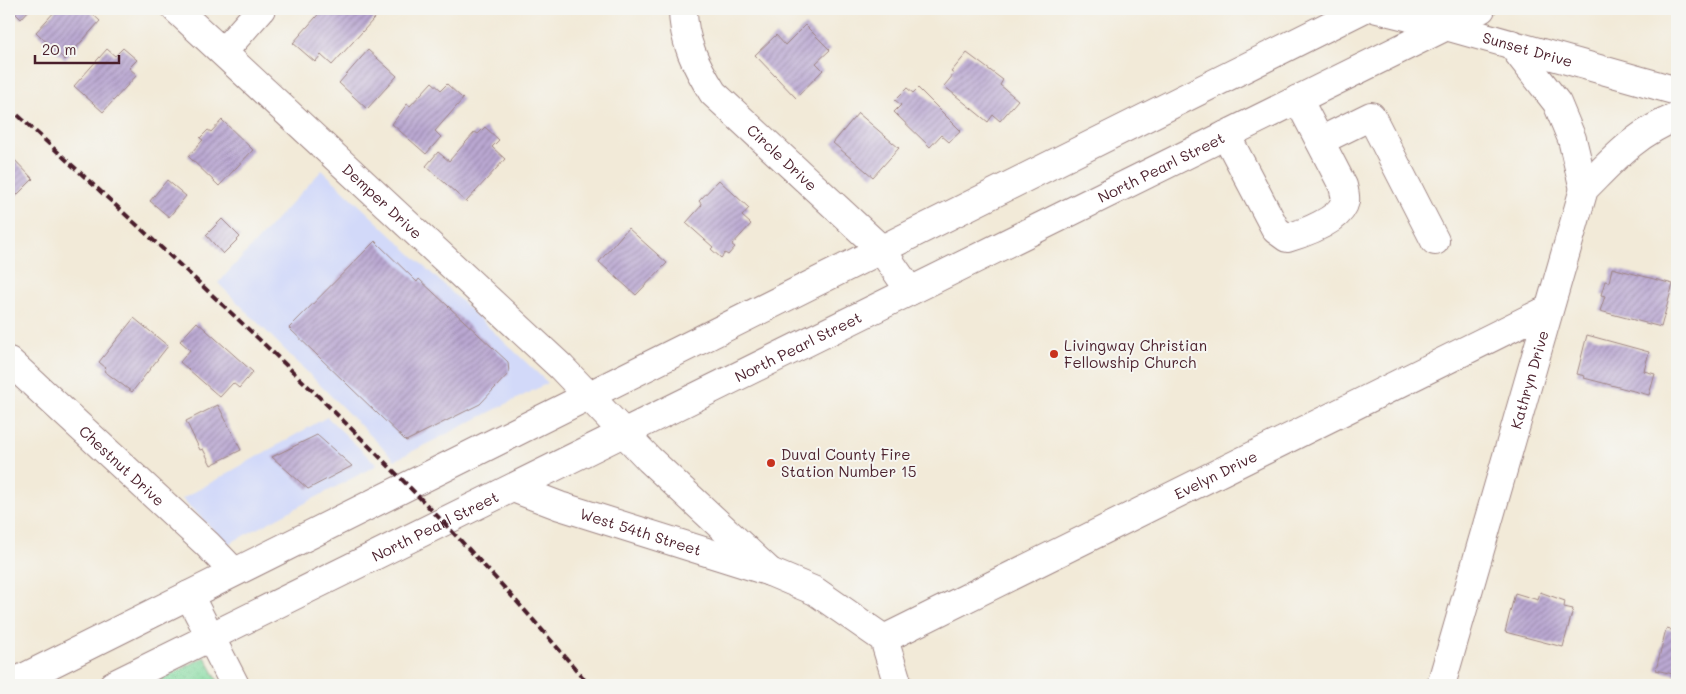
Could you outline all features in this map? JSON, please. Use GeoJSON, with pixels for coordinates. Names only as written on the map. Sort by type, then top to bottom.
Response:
{"type":"FeatureCollection","features":[{"type":"Feature","properties":{"kind":"street","name":"Demper Drive"},"geometry":{"type":"LineString","coordinates":[[176,9],[561,367],[588,396]]}},
{"type":"Feature","properties":{"kind":"street"},"geometry":{"type":"LineString","coordinates":[[223,52],[261,9]]}},
{"type":"Feature","properties":{"kind":"street","name":"Circle Drive"},"geometry":{"type":"LineString","coordinates":[[684,9],[686,38],[696,65],[713,92],[881,249],[910,291]]}},
{"type":"Feature","properties":{"kind":"street"},"geometry":{"type":"LineString","coordinates":[[9,684],[1363,9]]}},
{"type":"Feature","properties":{"kind":"street","name":"Sunset Drive"},"geometry":{"type":"LineString","coordinates":[[1377,9],[1446,26],[1677,91]]}},
{"type":"Feature","properties":{"kind":"street","name":"North Pearl Street"},"geometry":{"type":"LineString","coordinates":[[113,685],[1481,9]]}},
{"type":"Feature","properties":{"kind":"street"},"geometry":{"type":"LineString","coordinates":[[1511,44],[1557,103],[1572,139],[1584,189]]}},
{"type":"Feature","properties":{"kind":"street"},"geometry":{"type":"LineString","coordinates":[[1226,135],[1276,230],[1287,238],[1302,234],[1338,215],[1345,201],[1343,186],[1298,99]]}},
{"type":"Feature","properties":{"kind":"street"},"geometry":{"type":"LineString","coordinates":[[1320,141],[1371,116],[1435,240]]}},
{"type":"Feature","properties":{"kind":"street","name":"Kathryn Drive"},"geometry":{"type":"LineString","coordinates":[[1441,685],[1547,310],[1584,189],[1629,143],[1664,122],[1677,117]]}},
{"type":"Feature","properties":{"kind":"street","name":"Evelyn Drive"},"geometry":{"type":"LineString","coordinates":[[884,639],[1547,310]]}},
{"type":"Feature","properties":{"kind":"street","name":"Chestnut Drive"},"geometry":{"type":"LineString","coordinates":[[9,361],[200,538],[234,572]]}},
{"type":"Feature","properties":{"kind":"street","name":"West 54th Street"},"geometry":{"type":"LineString","coordinates":[[588,396],[623,433],[770,572]]}},
{"type":"Feature","properties":{"kind":"street","name":"West 54th Street"},"geometry":{"type":"LineString","coordinates":[[513,488],[560,506],[770,572],[815,591],[884,639]]}},
{"type":"Feature","properties":{"kind":"street"},"geometry":{"type":"LineString","coordinates":[[189,595],[235,685]]}},
{"type":"Feature","properties":{"kind":"street"},"geometry":{"type":"LineString","coordinates":[[884,639],[898,685]]}},
{"type":"Feature","properties":{"kind":"shaded area"},"geometry":{"type":"Polygon","coordinates":[[[322,170],[548,383],[395,460],[218,283],[322,170]]]}},
{"type":"Feature","properties":{"kind":"shaded area"},"geometry":{"type":"Polygon","coordinates":[[[327,417],[377,465],[228,544],[182,499],[327,417]]]}},
{"type":"Feature","properties":{"kind":"green space"},"geometry":{"type":"Polygon","coordinates":[[[205,657],[220,685],[149,685],[205,657]]]}},
{"type":"Feature","properties":{"kind":"building"},"geometry":{"type":"Polygon","coordinates":[[[11,9],[30,9],[21,19],[11,9]]]}},
{"type":"Feature","properties":{"kind":"building"},"geometry":{"type":"Polygon","coordinates":[[[57,9],[87,9],[100,21],[65,60],[36,32],[57,9]]]}},
{"type":"Feature","properties":{"kind":"building"},"geometry":{"type":"Polygon","coordinates":[[[323,9],[383,9],[332,65],[321,55],[315,62],[293,43],[323,9]]]}},
{"type":"Feature","properties":{"kind":"building"},"geometry":{"type":"Polygon","coordinates":[[[805,25],[830,50],[816,63],[823,70],[796,98],[755,55],[776,35],[785,45],[805,25]]]}},
{"type":"Feature","properties":{"kind":"building"},"geometry":{"type":"Polygon","coordinates":[[[123,48],[137,60],[129,68],[137,75],[103,112],[74,86],[107,49],[115,56],[123,48]]]}},
{"type":"Feature","properties":{"kind":"building"},"geometry":{"type":"Polygon","coordinates":[[[368,50],[397,76],[367,109],[339,83],[368,50]]]}},
{"type":"Feature","properties":{"kind":"building"},"geometry":{"type":"Polygon","coordinates":[[[967,53],[1003,80],[1000,85],[1018,100],[1000,121],[993,115],[988,122],[944,86],[954,74],[951,72],[967,53]]]}},
{"type":"Feature","properties":{"kind":"building"},"geometry":{"type":"Polygon","coordinates":[[[432,82],[441,90],[447,84],[463,99],[435,131],[441,137],[426,154],[392,124],[407,104],[410,106],[432,82]]]}},
{"type":"Feature","properties":{"kind":"building"},"geometry":{"type":"Polygon","coordinates":[[[907,88],[913,93],[918,88],[961,131],[949,142],[941,135],[930,147],[894,112],[901,105],[895,100],[907,88]]]}},
{"type":"Feature","properties":{"kind":"building"},"geometry":{"type":"Polygon","coordinates":[[[858,113],[899,148],[873,177],[833,143],[858,113]]]}},
{"type":"Feature","properties":{"kind":"building"},"geometry":{"type":"Polygon","coordinates":[[[222,120],[253,150],[219,186],[188,156],[203,140],[200,138],[208,130],[211,132],[222,120]]]}},
{"type":"Feature","properties":{"kind":"building"},"geometry":{"type":"Polygon","coordinates":[[[485,127],[499,140],[492,147],[505,159],[466,202],[426,166],[438,152],[449,161],[475,132],[478,134],[485,127]]]}},
{"type":"Feature","properties":{"kind":"building"},"geometry":{"type":"Polygon","coordinates":[[[9,154],[33,179],[9,203],[9,154]]]}},
{"type":"Feature","properties":{"kind":"building"},"geometry":{"type":"Polygon","coordinates":[[[167,180],[186,196],[169,217],[150,201],[167,180]]]}},
{"type":"Feature","properties":{"kind":"building"},"geometry":{"type":"Polygon","coordinates":[[[719,180],[749,208],[742,216],[751,224],[732,245],[735,247],[728,255],[725,253],[721,258],[711,249],[713,247],[686,223],[702,205],[699,201],[719,180]]]}},
{"type":"Feature","properties":{"kind":"building"},"geometry":{"type":"Polygon","coordinates":[[[222,219],[240,237],[223,254],[206,235],[222,219]]]}},
{"type":"Feature","properties":{"kind":"building"},"geometry":{"type":"Polygon","coordinates":[[[628,228],[667,263],[636,295],[599,262],[628,228]]]}},
{"type":"Feature","properties":{"kind":"building"},"geometry":{"type":"Polygon","coordinates":[[[375,241],[417,282],[419,279],[508,362],[509,373],[480,404],[406,441],[289,328],[375,241]]]}},
{"type":"Feature","properties":{"kind":"building"},"geometry":{"type":"Polygon","coordinates":[[[1612,268],[1673,284],[1661,327],[1600,311],[1605,296],[1601,295],[1605,281],[1609,282],[1612,268]]]}},
{"type":"Feature","properties":{"kind":"building"},"geometry":{"type":"Polygon","coordinates":[[[134,318],[168,346],[132,392],[104,371],[106,368],[99,362],[134,318]]]}},
{"type":"Feature","properties":{"kind":"building"},"geometry":{"type":"Polygon","coordinates":[[[197,322],[253,372],[239,388],[233,383],[220,397],[180,362],[190,350],[180,341],[197,322]]]}},
{"type":"Feature","properties":{"kind":"building"},"geometry":{"type":"Polygon","coordinates":[[[1587,335],[1649,352],[1644,371],[1655,374],[1649,395],[1584,378],[1585,376],[1577,374],[1587,335]]]}},
{"type":"Feature","properties":{"kind":"building"},"geometry":{"type":"Polygon","coordinates":[[[218,405],[241,450],[211,465],[203,449],[200,450],[186,421],[218,405]]]}},
{"type":"Feature","properties":{"kind":"building"},"geometry":{"type":"Polygon","coordinates":[[[317,435],[352,466],[308,489],[272,457],[317,435]]]}},
{"type":"Feature","properties":{"kind":"building"},"geometry":{"type":"Polygon","coordinates":[[[1540,592],[1565,601],[1564,607],[1573,609],[1563,647],[1505,632],[1515,593],[1538,600],[1540,592]]]}},
{"type":"Feature","properties":{"kind":"building"},"geometry":{"type":"Polygon","coordinates":[[[1666,629],[1677,631],[1677,675],[1656,670],[1666,629]]]}},
{"type":"Feature","properties":{"kind":"railway"},"geometry":{"type":"LineString","coordinates":[[9,107],[234,316],[381,459],[453,532],[522,607],[589,685]]}},
{"type":"Feature","properties":{"kind":"place","name":"Livingway Christian Fellowship Church"},"geometry":{"type":"Point","coordinates":[1054,354]}},
{"type":"Feature","properties":{"kind":"place","name":"Duval County Fire Station Number 15"},"geometry":{"type":"Point","coordinates":[771,463]}}]}
